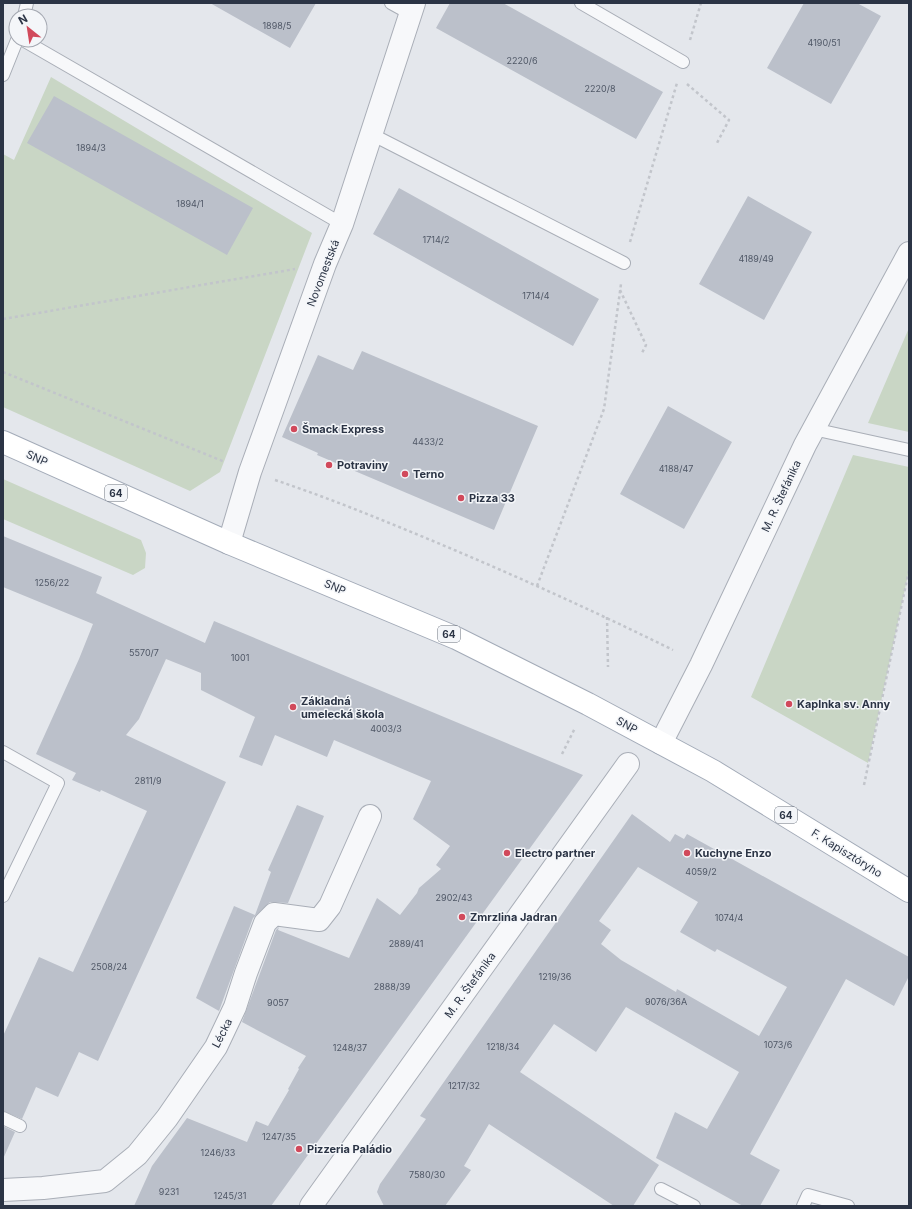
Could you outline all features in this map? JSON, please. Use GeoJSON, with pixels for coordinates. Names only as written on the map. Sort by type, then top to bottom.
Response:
{"type":"FeatureCollection","features":[{"type":"Feature","properties":{"kind":"main road","name":"SNP"},"geometry":{"type":"LineString","coordinates":[[3,442],[229,543],[456,638],[660,742]]}},
{"type":"Feature","properties":{"kind":"main road","name":"F. Kapisztóryho"},"geometry":{"type":"LineString","coordinates":[[660,742],[713,770],[909,891]]}},
{"type":"Feature","properties":{"kind":"street","name":"Novomestská"},"geometry":{"type":"LineString","coordinates":[[229,543],[250,472],[325,264],[342,224],[413,8]]}},
{"type":"Feature","properties":{"kind":"street","name":"M. R. Štefánika"},"geometry":{"type":"LineString","coordinates":[[660,742],[701,665],[813,429],[909,254]]}},
{"type":"Feature","properties":{"kind":"street","name":"M. R. Štefánika"},"geometry":{"type":"LineString","coordinates":[[311,1206],[628,764]]}},
{"type":"Feature","properties":{"kind":"street","name":"Lécka"},"geometry":{"type":"LineString","coordinates":[[3,1190],[43,1188],[105,1181],[137,1155],[167,1118],[216,1047],[235,1006],[265,923],[274,914],[319,920],[330,906],[370,816]]}},
{"type":"Feature","properties":{"kind":"lane"},"geometry":{"type":"LineString","coordinates":[[390,3],[413,8]]}},
{"type":"Feature","properties":{"kind":"lane"},"geometry":{"type":"LineString","coordinates":[[580,3],[683,62]]}},
{"type":"Feature","properties":{"kind":"lane"},"geometry":{"type":"LineString","coordinates":[[3,75],[14,48]]}},
{"type":"Feature","properties":{"kind":"lane"},"geometry":{"type":"LineString","coordinates":[[37,48],[342,224]]}},
{"type":"Feature","properties":{"kind":"lane"},"geometry":{"type":"LineString","coordinates":[[371,134],[624,263]]}},
{"type":"Feature","properties":{"kind":"lane"},"geometry":{"type":"LineString","coordinates":[[813,429],[909,450]]}},
{"type":"Feature","properties":{"kind":"lane"},"geometry":{"type":"LineString","coordinates":[[3,752],[58,783],[3,896]]}},
{"type":"Feature","properties":{"kind":"lane"},"geometry":{"type":"LineString","coordinates":[[3,1118],[20,1126]]}},
{"type":"Feature","properties":{"kind":"lane"},"geometry":{"type":"LineString","coordinates":[[661,1189],[694,1206]]}},
{"type":"Feature","properties":{"kind":"lane"},"geometry":{"type":"LineString","coordinates":[[803,1206],[808,1195],[848,1206]]}},
{"type":"Feature","properties":{"kind":"path"},"geometry":{"type":"LineString","coordinates":[[537,586],[604,408],[624,263],[701,3]]}},
{"type":"Feature","properties":{"kind":"path"},"geometry":{"type":"LineString","coordinates":[[679,77],[729,120],[717,143]]}},
{"type":"Feature","properties":{"kind":"path"},"geometry":{"type":"LineString","coordinates":[[3,319],[325,264]]}},
{"type":"Feature","properties":{"kind":"path"},"geometry":{"type":"LineString","coordinates":[[620,289],[646,345],[642,354]]}},
{"type":"Feature","properties":{"kind":"path"},"geometry":{"type":"LineString","coordinates":[[3,372],[250,472],[325,497],[537,586],[607,617],[673,650]]}},
{"type":"Feature","properties":{"kind":"path"},"geometry":{"type":"LineString","coordinates":[[864,785],[909,570]]}},
{"type":"Feature","properties":{"kind":"path"},"geometry":{"type":"LineString","coordinates":[[607,617],[608,667]]}},
{"type":"Feature","properties":{"kind":"path"},"geometry":{"type":"LineString","coordinates":[[562,754],[575,728]]}},
{"type":"Feature","properties":{"kind":"green space"},"geometry":{"type":"Polygon","coordinates":[[[51,77],[312,233],[220,472],[190,491],[3,407],[3,154],[14,160],[51,77]]]}},
{"type":"Feature","properties":{"kind":"green space"},"geometry":{"type":"Polygon","coordinates":[[[909,328],[909,432],[868,423],[909,328]]]}},
{"type":"Feature","properties":{"kind":"green space"},"geometry":{"type":"Polygon","coordinates":[[[853,455],[909,467],[909,570],[868,763],[751,697],[853,455]]]}},
{"type":"Feature","properties":{"kind":"green space"},"geometry":{"type":"Polygon","coordinates":[[[3,479],[141,540],[146,553],[145,568],[133,575],[3,519],[3,479]]]}},
{"type":"Feature","properties":{"kind":"building"},"geometry":{"type":"Polygon","coordinates":[[[210,3],[316,3],[290,48],[210,3]]]}},
{"type":"Feature","properties":{"kind":"building"},"geometry":{"type":"Polygon","coordinates":[[[450,3],[503,3],[663,92],[636,139],[436,28],[450,3]]]}},
{"type":"Feature","properties":{"kind":"building"},"geometry":{"type":"Polygon","coordinates":[[[804,3],[857,3],[881,16],[831,104],[767,68],[804,3]]]}},
{"type":"Feature","properties":{"kind":"building"},"geometry":{"type":"Polygon","coordinates":[[[54,96],[253,208],[227,255],[27,143],[54,96]]]}},
{"type":"Feature","properties":{"kind":"building"},"geometry":{"type":"Polygon","coordinates":[[[399,188],[599,299],[573,346],[373,234],[399,188]]]}},
{"type":"Feature","properties":{"kind":"building"},"geometry":{"type":"Polygon","coordinates":[[[748,196],[812,232],[764,320],[699,284],[748,196]]]}},
{"type":"Feature","properties":{"kind":"building"},"geometry":{"type":"Polygon","coordinates":[[[362,351],[538,426],[494,530],[317,455],[318,453],[282,437],[318,355],[353,370],[362,351]]]}},
{"type":"Feature","properties":{"kind":"building"},"geometry":{"type":"Polygon","coordinates":[[[668,406],[732,442],[684,529],[620,494],[668,406]]]}},
{"type":"Feature","properties":{"kind":"building"},"geometry":{"type":"Polygon","coordinates":[[[3,536],[102,577],[96,593],[205,643],[214,621],[583,775],[271,1206],[134,1206],[152,1166],[187,1118],[247,1142],[256,1121],[268,1126],[289,1090],[288,1089],[299,1069],[298,1068],[306,1056],[242,1022],[276,930],[279,927],[278,930],[349,958],[377,898],[400,915],[417,893],[419,888],[441,869],[436,865],[450,846],[413,819],[431,781],[334,740],[327,757],[275,735],[262,766],[239,757],[255,717],[201,690],[201,673],[166,659],[139,719],[126,735],[226,782],[98,1061],[79,1052],[58,1097],[36,1087],[22,1119],[3,1111],[3,1036],[39,957],[73,972],[147,811],[101,790],[100,792],[72,780],[76,773],[36,754],[79,659],[93,624],[3,587],[3,536]]]}},
{"type":"Feature","properties":{"kind":"building"},"geometry":{"type":"Polygon","coordinates":[[[297,805],[324,816],[288,903],[270,902],[253,918],[219,1011],[196,998],[234,906],[255,915],[271,872],[268,870],[297,805]]]}},
{"type":"Feature","properties":{"kind":"building"},"geometry":{"type":"Polygon","coordinates":[[[632,814],[670,842],[675,834],[684,839],[687,834],[909,957],[909,976],[894,1006],[846,979],[750,1154],[780,1170],[760,1206],[743,1206],[656,1158],[675,1112],[707,1129],[739,1072],[626,1007],[596,1052],[554,1024],[520,1072],[659,1165],[633,1206],[614,1206],[489,1124],[464,1166],[471,1170],[445,1206],[384,1206],[377,1192],[380,1184],[426,1119],[420,1116],[632,814]],[[638,867],[599,921],[611,930],[601,944],[621,960],[676,992],[677,989],[759,1036],[787,987],[717,949],[715,952],[680,932],[698,902],[638,867]]]}},
{"type":"Feature","properties":{"kind":"building"},"geometry":{"type":"Polygon","coordinates":[[[3,1126],[15,1132],[3,1159],[3,1126]]]}},
{"type":"Feature","properties":{"kind":"place","name":"Šmack Express"},"geometry":{"type":"Point","coordinates":[294,429]}},
{"type":"Feature","properties":{"kind":"place","name":"Potraviny"},"geometry":{"type":"Point","coordinates":[329,465]}},
{"type":"Feature","properties":{"kind":"place","name":"Terno"},"geometry":{"type":"Point","coordinates":[405,474]}},
{"type":"Feature","properties":{"kind":"place","name":"Pizza 33"},"geometry":{"type":"Point","coordinates":[461,498]}},
{"type":"Feature","properties":{"kind":"place","name":"Kaplnka sv. Anny"},"geometry":{"type":"Point","coordinates":[789,704]}},
{"type":"Feature","properties":{"kind":"place","name":"Základná umelecká škola"},"geometry":{"type":"Point","coordinates":[293,707]}},
{"type":"Feature","properties":{"kind":"place","name":"Electro partner"},"geometry":{"type":"Point","coordinates":[507,853]}},
{"type":"Feature","properties":{"kind":"place","name":"Kuchyne Enzo"},"geometry":{"type":"Point","coordinates":[687,853]}},
{"type":"Feature","properties":{"kind":"place","name":"Zmrzlina Jadran"},"geometry":{"type":"Point","coordinates":[462,917]}},
{"type":"Feature","properties":{"kind":"place","name":"Pizzeria Paládio"},"geometry":{"type":"Point","coordinates":[299,1149]}}]}
